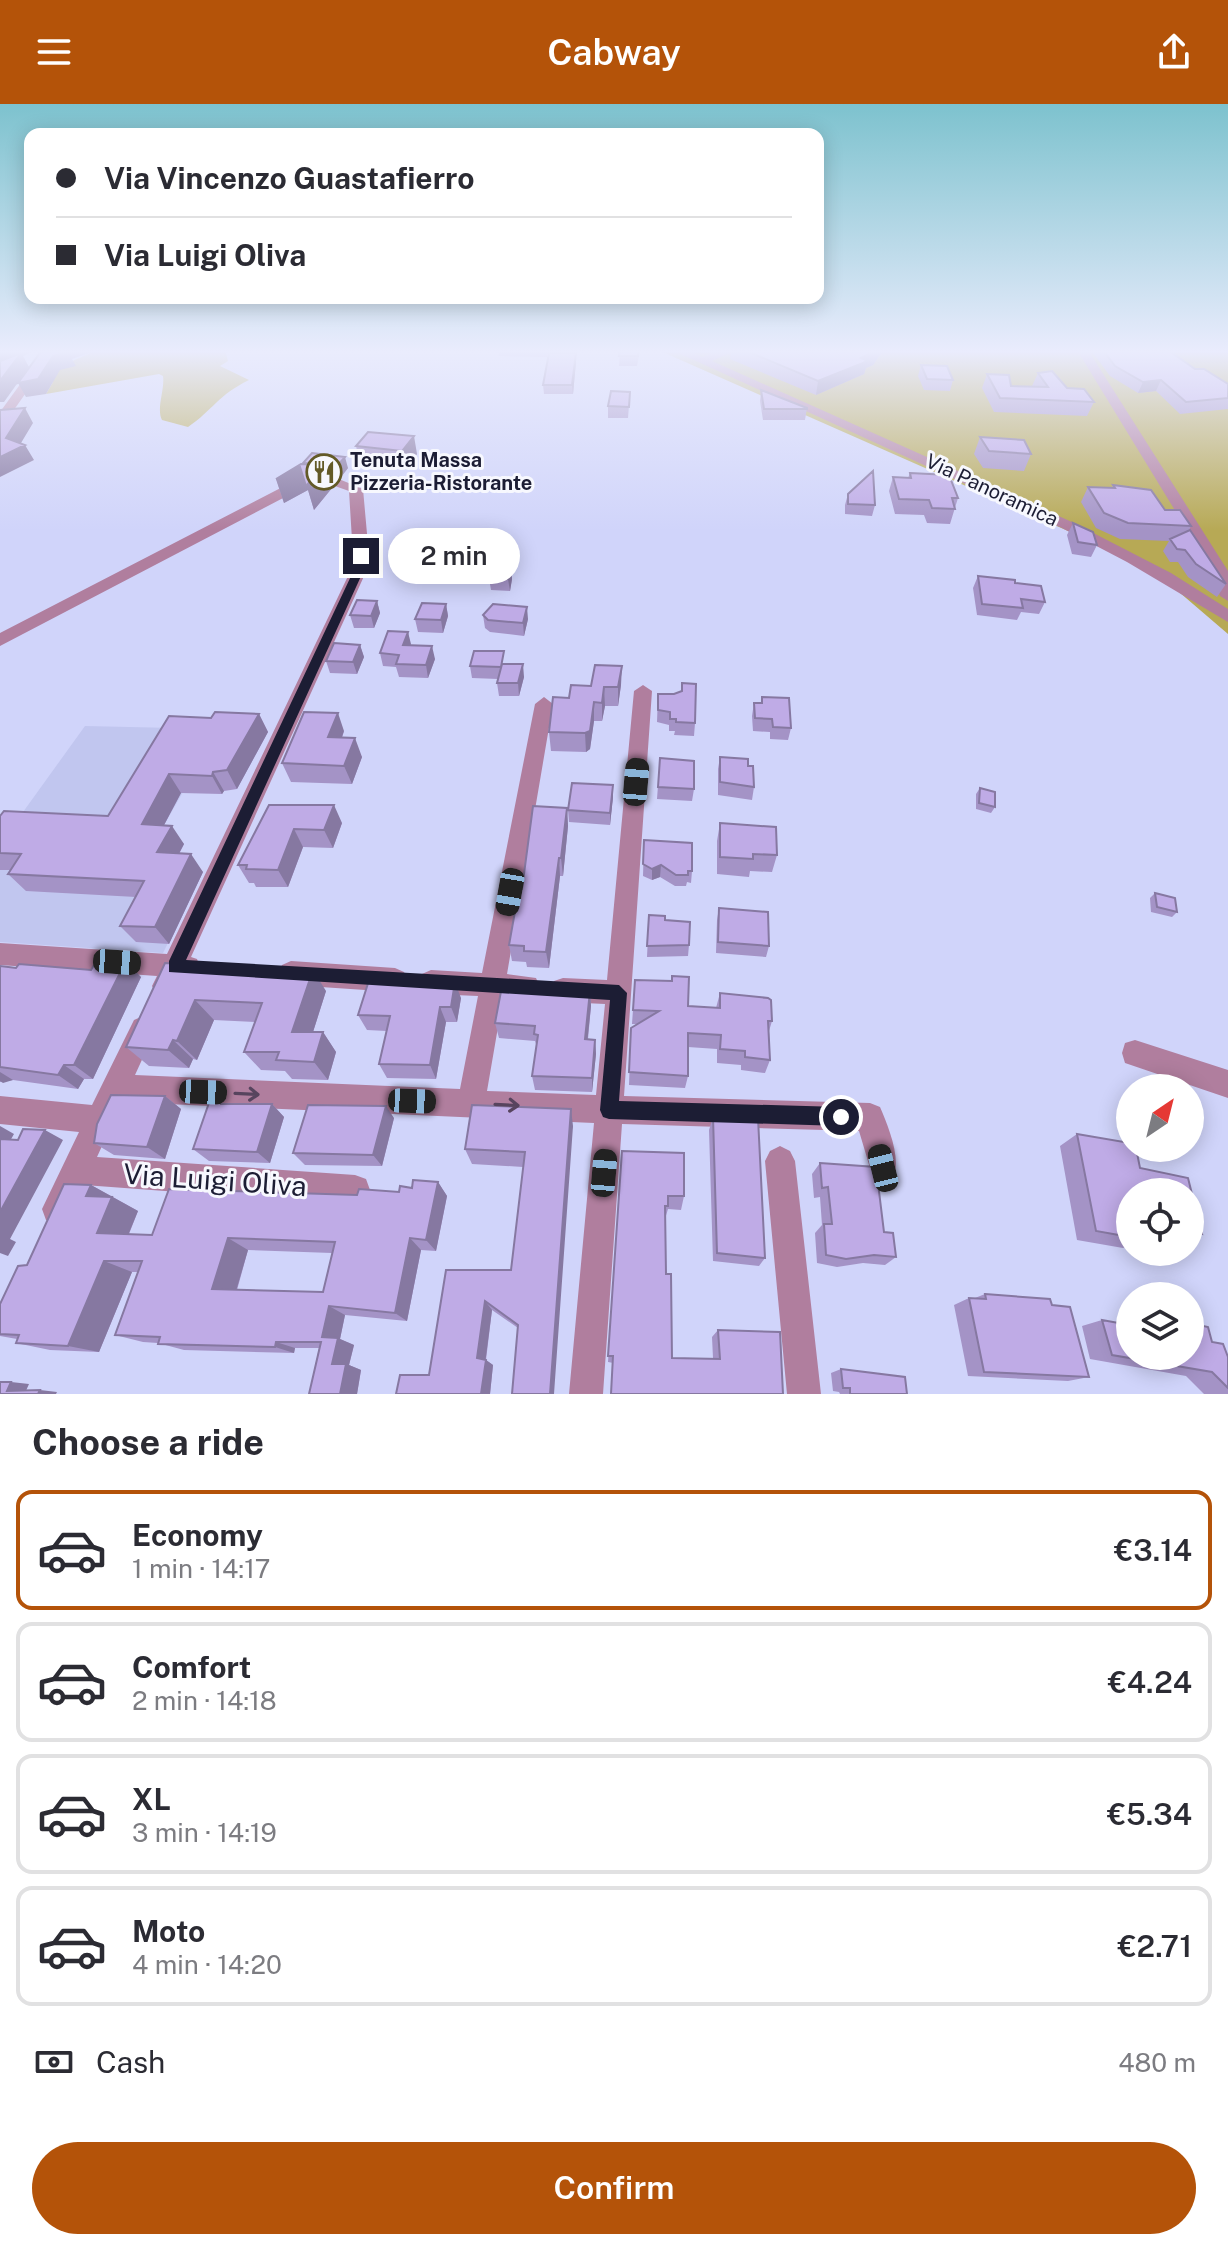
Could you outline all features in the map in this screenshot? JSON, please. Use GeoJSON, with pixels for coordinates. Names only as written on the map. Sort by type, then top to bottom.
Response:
{"type":"FeatureCollection","features":[{"type":"Feature","properties":{"kind":"street","name":"Via Panoramica"},"geometry":{"type":"LineString","coordinates":[[812,410],[1079,530],[1183,585],[1228,617]]}},
{"type":"Feature","properties":{"kind":"street"},"geometry":{"type":"LineString","coordinates":[[1120,410],[1220,571],[1228,596]]}},
{"type":"Feature","properties":{"kind":"street"},"geometry":{"type":"LineString","coordinates":[[0,640],[305,481],[334,481],[356,489],[361,556],[357,574],[175,966],[113,1088],[44,1238]]}},
{"type":"Feature","properties":{"kind":"street"},"geometry":{"type":"LineString","coordinates":[[586,1394],[643,691]]}},
{"type":"Feature","properties":{"kind":"street"},"geometry":{"type":"LineString","coordinates":[[471,1104],[544,704]]}},
{"type":"Feature","properties":{"kind":"street"},"geometry":{"type":"LineString","coordinates":[[0,954],[207,968]]}},
{"type":"Feature","properties":{"kind":"street"},"geometry":{"type":"LineString","coordinates":[[271,972],[619,993]]}},
{"type":"Feature","properties":{"kind":"street"},"geometry":{"type":"LineString","coordinates":[[1135,1053],[1228,1084]]}},
{"type":"Feature","properties":{"kind":"street"},"geometry":{"type":"LineString","coordinates":[[113,1088],[609,1110],[870,1117],[883,1168]]}},
{"type":"Feature","properties":{"kind":"street"},"geometry":{"type":"LineString","coordinates":[[0,1110],[99,1120]]}},
{"type":"Feature","properties":{"kind":"street"},"geometry":{"type":"LineString","coordinates":[[780,1161],[804,1394]]}},
{"type":"Feature","properties":{"kind":"street","name":"Via Luigi Oliva"},"geometry":{"type":"LineString","coordinates":[[75,1170],[355,1190]]}},
{"type":"Feature","properties":{"kind":"shaded area"},"geometry":{"type":"Polygon","coordinates":[[[160,410],[209,410],[188,427],[162,420],[160,410]]]}},
{"type":"Feature","properties":{"kind":"shaded area"},"geometry":{"type":"Polygon","coordinates":[[[794,410],[1228,410],[1228,634],[1172,586],[1127,557],[794,410]]]}},
{"type":"Feature","properties":{"kind":"shaded area"},"geometry":{"type":"Polygon","coordinates":[[[85,726],[219,729],[155,841],[184,844],[171,869],[203,872],[163,953],[0,942],[0,844],[85,726]]]}},
{"type":"Feature","properties":{"kind":"building"},"geometry":{"type":"Polygon","coordinates":[[[0,410],[24,410],[6,438],[25,445],[0,457],[0,410]]]}},
{"type":"Feature","properties":{"kind":"building"},"geometry":{"type":"Polygon","coordinates":[[[368,432],[414,436],[402,451],[356,446],[368,432]]]}},
{"type":"Feature","properties":{"kind":"building"},"geometry":{"type":"Polygon","coordinates":[[[980,437],[1024,440],[1031,454],[989,451],[980,437]]]}},
{"type":"Feature","properties":{"kind":"building"},"geometry":{"type":"Polygon","coordinates":[[[312,453],[345,457],[338,465],[303,463],[312,453]]]}},
{"type":"Feature","properties":{"kind":"building"},"geometry":{"type":"Polygon","coordinates":[[[301,464],[325,465],[306,486],[300,467],[276,479],[301,464]]]}},
{"type":"Feature","properties":{"kind":"building"},"geometry":{"type":"Polygon","coordinates":[[[873,471],[875,505],[848,504],[848,494],[873,471]]]}},
{"type":"Feature","properties":{"kind":"building"},"geometry":{"type":"Polygon","coordinates":[[[910,473],[949,475],[958,498],[952,498],[955,509],[932,508],[929,500],[899,499],[893,477],[911,478],[910,473]]]}},
{"type":"Feature","properties":{"kind":"building"},"geometry":{"type":"Polygon","coordinates":[[[1113,485],[1151,490],[1165,510],[1180,510],[1191,526],[1128,523],[1104,513],[1088,487],[1115,488],[1113,485]]]}},
{"type":"Feature","properties":{"kind":"building"},"geometry":{"type":"Polygon","coordinates":[[[1073,523],[1093,532],[1097,545],[1078,542],[1073,523]]]}},
{"type":"Feature","properties":{"kind":"building"},"geometry":{"type":"Polygon","coordinates":[[[1190,530],[1226,584],[1196,564],[1185,550],[1177,549],[1170,539],[1190,530]]]}},
{"type":"Feature","properties":{"kind":"building"},"geometry":{"type":"Polygon","coordinates":[[[492,565],[511,566],[508,579],[489,578],[492,565]]]}},
{"type":"Feature","properties":{"kind":"building"},"geometry":{"type":"Polygon","coordinates":[[[978,576],[1041,586],[1045,602],[1021,599],[1023,608],[982,604],[978,576]]]}},
{"type":"Feature","properties":{"kind":"building"},"geometry":{"type":"Polygon","coordinates":[[[357,600],[377,601],[371,616],[350,615],[357,600]]]}},
{"type":"Feature","properties":{"kind":"building"},"geometry":{"type":"Polygon","coordinates":[[[422,603],[446,604],[441,620],[415,619],[422,603]]]}},
{"type":"Feature","properties":{"kind":"building"},"geometry":{"type":"Polygon","coordinates":[[[493,604],[527,607],[523,623],[488,620],[483,615],[493,604]]]}},
{"type":"Feature","properties":{"kind":"building"},"geometry":{"type":"Polygon","coordinates":[[[388,631],[408,632],[403,645],[432,646],[426,665],[396,664],[399,655],[380,653],[388,631]]]}},
{"type":"Feature","properties":{"kind":"building"},"geometry":{"type":"Polygon","coordinates":[[[334,643],[360,645],[353,662],[326,661],[334,643]]]}},
{"type":"Feature","properties":{"kind":"building"},"geometry":{"type":"Polygon","coordinates":[[[474,651],[504,651],[501,667],[470,666],[474,651]]]}},
{"type":"Feature","properties":{"kind":"building"},"geometry":{"type":"Polygon","coordinates":[[[502,664],[523,664],[518,683],[497,683],[502,664]]]}},
{"type":"Feature","properties":{"kind":"building"},"geometry":{"type":"Polygon","coordinates":[[[595,665],[622,666],[618,687],[604,687],[602,703],[594,702],[590,731],[549,732],[553,697],[569,698],[571,685],[591,686],[595,665]]]}},
{"type":"Feature","properties":{"kind":"building"},"geometry":{"type":"Polygon","coordinates":[[[682,683],[696,684],[695,723],[676,722],[676,719],[670,719],[670,712],[658,710],[658,694],[682,691],[682,683]]]}},
{"type":"Feature","properties":{"kind":"building"},"geometry":{"type":"Polygon","coordinates":[[[762,697],[789,698],[791,728],[773,727],[772,719],[755,718],[754,703],[762,703],[762,697]]]}},
{"type":"Feature","properties":{"kind":"building"},"geometry":{"type":"Polygon","coordinates":[[[215,712],[259,714],[227,770],[213,772],[212,776],[169,774],[142,824],[172,826],[157,852],[191,854],[155,927],[120,926],[144,881],[8,874],[21,854],[0,853],[0,816],[4,811],[108,816],[169,716],[211,718],[215,712]]]}},
{"type":"Feature","properties":{"kind":"building"},"geometry":{"type":"Polygon","coordinates":[[[304,712],[338,713],[328,737],[355,738],[344,766],[282,763],[304,712]]]}},
{"type":"Feature","properties":{"kind":"building"},"geometry":{"type":"Polygon","coordinates":[[[720,757],[748,759],[748,766],[753,766],[754,787],[720,782],[720,757]]]}},
{"type":"Feature","properties":{"kind":"building"},"geometry":{"type":"Polygon","coordinates":[[[660,758],[694,761],[694,789],[658,787],[660,758]]]}},
{"type":"Feature","properties":{"kind":"building"},"geometry":{"type":"Polygon","coordinates":[[[572,783],[613,785],[610,813],[568,810],[572,783]]]}},
{"type":"Feature","properties":{"kind":"building"},"geometry":{"type":"Polygon","coordinates":[[[980,788],[995,792],[995,807],[979,803],[980,788]]]}},
{"type":"Feature","properties":{"kind":"building"},"geometry":{"type":"Polygon","coordinates":[[[269,805],[334,805],[324,830],[294,829],[278,870],[246,869],[247,865],[238,865],[269,805]]]}},
{"type":"Feature","properties":{"kind":"building"},"geometry":{"type":"Polygon","coordinates":[[[533,806],[567,808],[546,952],[524,951],[524,946],[509,945],[519,889],[522,889],[533,806]]]}},
{"type":"Feature","properties":{"kind":"building"},"geometry":{"type":"Polygon","coordinates":[[[720,823],[776,827],[777,855],[753,854],[753,859],[720,857],[720,823]]]}},
{"type":"Feature","properties":{"kind":"building"},"geometry":{"type":"Polygon","coordinates":[[[644,840],[692,843],[692,871],[688,871],[688,875],[676,875],[661,865],[652,869],[643,864],[644,840]]]}},
{"type":"Feature","properties":{"kind":"building"},"geometry":{"type":"Polygon","coordinates":[[[1155,893],[1175,898],[1177,912],[1157,907],[1155,893]]]}},
{"type":"Feature","properties":{"kind":"building"},"geometry":{"type":"Polygon","coordinates":[[[719,908],[768,912],[769,946],[718,942],[719,908]]]}},
{"type":"Feature","properties":{"kind":"building"},"geometry":{"type":"Polygon","coordinates":[[[649,915],[690,922],[689,945],[647,946],[649,915]]]}},
{"type":"Feature","properties":{"kind":"building"},"geometry":{"type":"Polygon","coordinates":[[[117,960],[126,961],[74,1065],[64,1065],[58,1075],[0,1067],[0,966],[16,968],[19,964],[91,970],[94,965],[109,966],[117,960]]]}},
{"type":"Feature","properties":{"kind":"building"},"geometry":{"type":"Polygon","coordinates":[[[165,963],[313,970],[292,1032],[323,1032],[314,1062],[276,1060],[279,1052],[244,1052],[262,1003],[195,1000],[177,1041],[173,1040],[168,1050],[126,1047],[165,963]]]}},
{"type":"Feature","properties":{"kind":"building"},"geometry":{"type":"Polygon","coordinates":[[[672,976],[689,977],[688,1006],[720,1008],[720,993],[771,1000],[772,1021],[768,1021],[770,1060],[745,1057],[745,1051],[720,1049],[721,1035],[688,1033],[688,1076],[629,1072],[631,1028],[659,1011],[633,1010],[635,980],[672,981],[672,976]]]}},
{"type":"Feature","properties":{"kind":"building"},"geometry":{"type":"Polygon","coordinates":[[[370,977],[455,982],[451,1007],[440,1007],[430,1065],[379,1064],[390,1016],[358,1015],[370,977]]]}},
{"type":"Feature","properties":{"kind":"building"},"geometry":{"type":"Polygon","coordinates":[[[502,986],[590,991],[585,1039],[595,1040],[592,1078],[532,1076],[538,1035],[534,1034],[535,1026],[495,1023],[502,986]]]}},
{"type":"Feature","properties":{"kind":"building"},"geometry":{"type":"Polygon","coordinates":[[[111,1095],[165,1096],[147,1147],[94,1143],[97,1124],[111,1095]]]}},
{"type":"Feature","properties":{"kind":"building"},"geometry":{"type":"Polygon","coordinates":[[[211,1097],[221,1097],[221,1104],[272,1104],[257,1152],[193,1149],[211,1097]]]}},
{"type":"Feature","properties":{"kind":"building"},"geometry":{"type":"Polygon","coordinates":[[[308,1105],[386,1106],[373,1155],[293,1153],[308,1105]]]}},
{"type":"Feature","properties":{"kind":"building"},"geometry":{"type":"Polygon","coordinates":[[[472,1105],[571,1109],[550,1394],[512,1394],[518,1325],[485,1301],[477,1358],[486,1360],[481,1394],[396,1394],[400,1375],[429,1375],[446,1270],[511,1270],[525,1152],[465,1149],[472,1105]]]}},
{"type":"Feature","properties":{"kind":"building"},"geometry":{"type":"Polygon","coordinates":[[[713,1117],[758,1118],[765,1258],[717,1253],[713,1117]]]}},
{"type":"Feature","properties":{"kind":"building"},"geometry":{"type":"Polygon","coordinates":[[[23,1129],[45,1130],[0,1212],[0,1139],[18,1140],[23,1129]]]}},
{"type":"Feature","properties":{"kind":"building"},"geometry":{"type":"Polygon","coordinates":[[[1077,1134],[1116,1141],[1116,1162],[1139,1162],[1140,1168],[1188,1178],[1116,1178],[1116,1235],[1096,1231],[1077,1134]]]}},
{"type":"Feature","properties":{"kind":"building"},"geometry":{"type":"Polygon","coordinates":[[[622,1151],[684,1153],[684,1196],[668,1196],[668,1206],[665,1206],[666,1274],[671,1274],[672,1358],[720,1359],[718,1330],[780,1332],[783,1394],[611,1394],[613,1356],[608,1356],[622,1151]]]}},
{"type":"Feature","properties":{"kind":"building"},"geometry":{"type":"Polygon","coordinates":[[[820,1163],[876,1167],[884,1232],[893,1233],[896,1257],[874,1255],[846,1259],[826,1255],[824,1224],[832,1224],[828,1187],[822,1188],[820,1163]]]}},
{"type":"Feature","properties":{"kind":"building"},"geometry":{"type":"Polygon","coordinates":[[[413,1180],[438,1182],[426,1240],[410,1238],[395,1313],[329,1306],[322,1337],[338,1338],[332,1364],[346,1364],[340,1394],[309,1394],[321,1342],[276,1342],[275,1347],[158,1344],[160,1337],[115,1335],[142,1261],[104,1261],[68,1346],[16,1343],[19,1335],[0,1334],[0,1304],[18,1266],[27,1265],[64,1184],[91,1185],[86,1196],[112,1197],[97,1233],[152,1235],[169,1189],[357,1195],[359,1189],[399,1192],[400,1186],[412,1188],[413,1180]],[[228,1238],[212,1289],[323,1292],[335,1242],[228,1238]]]}},
{"type":"Feature","properties":{"kind":"building"},"geometry":{"type":"Polygon","coordinates":[[[985,1294],[1050,1299],[1052,1305],[1070,1307],[1089,1377],[984,1372],[969,1298],[986,1299],[985,1294]]]}},
{"type":"Feature","properties":{"kind":"building"},"geometry":{"type":"Polygon","coordinates":[[[1102,1320],[1116,1322],[1116,1356],[1112,1355],[1102,1320]]]}},
{"type":"Feature","properties":{"kind":"building"},"geometry":{"type":"Polygon","coordinates":[[[1204,1326],[1208,1327],[1212,1342],[1223,1344],[1228,1357],[1228,1388],[1212,1372],[1200,1370],[1204,1370],[1204,1326]]]}},
{"type":"Feature","properties":{"kind":"building"},"geometry":{"type":"Polygon","coordinates":[[[841,1369],[905,1377],[907,1394],[850,1394],[850,1388],[843,1388],[841,1369]]]}},
{"type":"Feature","properties":{"kind":"building"},"geometry":{"type":"Polygon","coordinates":[[[0,1382],[11,1382],[7,1391],[40,1390],[38,1394],[0,1394],[0,1382]]]}},
{"type":"Feature","properties":{"kind":"place","name":"Tenuta Massa Pizzeria-Ristorante"},"geometry":{"type":"Point","coordinates":[324,472]}},
{"type":"Feature","properties":{"kind":"route"},"geometry":{"type":"LineString","coordinates":[[361,556],[357,574],[175,966],[619,993],[609,1110],[841,1117]]}}]}
